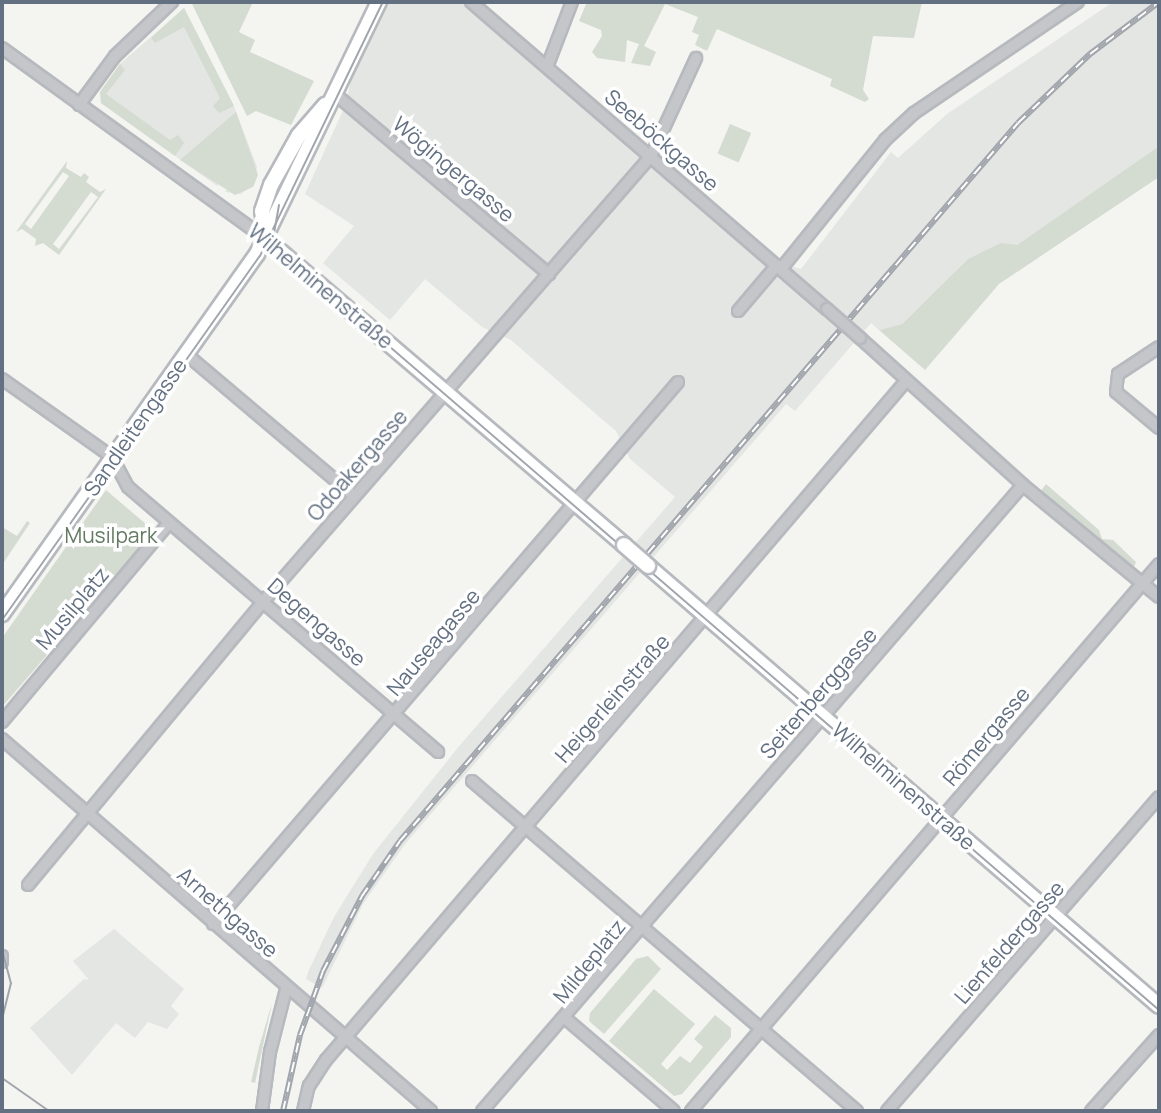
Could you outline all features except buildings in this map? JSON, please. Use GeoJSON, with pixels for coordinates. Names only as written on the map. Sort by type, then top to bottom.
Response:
{"type":"FeatureCollection","features":[{"type":"Feature","properties":{"kind":"street"},"geometry":{"type":"LineString","coordinates":[[79,105],[115,56],[172,2]]}},
{"type":"Feature","properties":{"kind":"street","name":"Sandleitengasse"},"geometry":{"type":"LineString","coordinates":[[2,614],[266,239],[379,2]]}},
{"type":"Feature","properties":{"kind":"street","name":"Seeböckgasse"},"geometry":{"type":"LineString","coordinates":[[471,2],[779,267],[906,382]]}},
{"type":"Feature","properties":{"kind":"street"},"geometry":{"type":"LineString","coordinates":[[547,67],[572,2]]}},
{"type":"Feature","properties":{"kind":"street"},"geometry":{"type":"LineString","coordinates":[[738,311],[779,267],[885,140],[914,113],[1078,2]]}},
{"type":"Feature","properties":{"kind":"street","name":"Wilhelminenstraße"},"geometry":{"type":"LineString","coordinates":[[2,48],[266,239],[1159,1006]]}},
{"type":"Feature","properties":{"kind":"street","name":"Odoakergasse"},"geometry":{"type":"LineString","coordinates":[[28,885],[78,828],[84,813],[354,496],[447,393],[651,156],[696,58]]}},
{"type":"Feature","properties":{"kind":"street","name":"Wögingergasse"},"geometry":{"type":"LineString","coordinates":[[335,94],[549,274]]}},
{"type":"Feature","properties":{"kind":"street"},"geometry":{"type":"LineString","coordinates":[[1159,347],[1118,374],[1116,391],[1159,428]]}},
{"type":"Feature","properties":{"kind":"street"},"geometry":{"type":"LineString","coordinates":[[186,354],[354,496]]}},
{"type":"Feature","properties":{"kind":"street"},"geometry":{"type":"LineString","coordinates":[[2,379],[112,457],[128,487],[169,523]]}},
{"type":"Feature","properties":{"kind":"street","name":"Nauseagasse"},"geometry":{"type":"LineString","coordinates":[[213,924],[396,716],[678,382]]}},
{"type":"Feature","properties":{"kind":"street"},"geometry":{"type":"LineString","coordinates":[[906,382],[1023,485],[1159,597]]}},
{"type":"Feature","properties":{"kind":"street","name":"Heigerleinstraße"},"geometry":{"type":"LineString","coordinates":[[303,1111],[313,1078],[344,1038],[906,382]]}},
{"type":"Feature","properties":{"kind":"street","name":"Seitenberggasse"},"geometry":{"type":"LineString","coordinates":[[642,926],[1023,485]]}},
{"type":"Feature","properties":{"kind":"street","name":"Degengasse"},"geometry":{"type":"LineString","coordinates":[[169,523],[438,752]]}},
{"type":"Feature","properties":{"kind":"street","name":"Musilplatz"},"geometry":{"type":"LineString","coordinates":[[2,722],[169,523]]}},
{"type":"Feature","properties":{"kind":"street","name":"Römergasse"},"geometry":{"type":"LineString","coordinates":[[761,1029],[1159,564]]}},
{"type":"Feature","properties":{"kind":"street","name":"Arnethgasse"},"geometry":{"type":"LineString","coordinates":[[2,739],[286,989],[431,1111]]}},
{"type":"Feature","properties":{"kind":"street"},"geometry":{"type":"LineString","coordinates":[[472,781],[642,926]]}},
{"type":"Feature","properties":{"kind":"street","name":"Lienfeldergasse"},"geometry":{"type":"LineString","coordinates":[[887,1111],[1159,797]]}},
{"type":"Feature","properties":{"kind":"street","name":"Mildeplatz"},"geometry":{"type":"LineString","coordinates":[[674,1111],[565,1017],[642,926],[761,1029]]}},
{"type":"Feature","properties":{"kind":"street"},"geometry":{"type":"LineString","coordinates":[[262,1111],[270,1052],[286,989]]}},
{"type":"Feature","properties":{"kind":"street"},"geometry":{"type":"LineString","coordinates":[[482,1111],[565,1017]]}},
{"type":"Feature","properties":{"kind":"street"},"geometry":{"type":"LineString","coordinates":[[691,1111],[761,1029],[857,1111]]}},
{"type":"Feature","properties":{"kind":"street"},"geometry":{"type":"LineString","coordinates":[[1091,1111],[1159,1035]]}},
{"type":"Feature","properties":{"kind":"shaded area"},"geometry":{"type":"Polygon","coordinates":[[[369,2],[464,2],[760,258],[801,269],[891,152],[898,158],[947,114],[1113,2],[1159,2],[1159,146],[1017,245],[968,259],[902,324],[879,330],[871,323],[795,411],[786,404],[405,844],[363,904],[322,988],[306,979],[308,972],[334,917],[373,854],[460,745],[675,497],[630,459],[616,431],[511,340],[482,327],[425,279],[390,320],[323,263],[354,226],[305,194],[345,106],[369,2]]]}},
{"type":"Feature","properties":{"kind":"shaded area"},"geometry":{"type":"Polygon","coordinates":[[[184,8],[234,106],[257,167],[255,183],[241,194],[225,192],[227,188],[219,183],[217,186],[101,103],[100,92],[120,64],[184,8]]]}},
{"type":"Feature","properties":{"kind":"shaded area"},"geometry":{"type":"Polygon","coordinates":[[[114,929],[184,989],[171,1006],[179,1014],[167,1029],[148,1022],[135,1038],[116,1023],[72,1075],[30,1028],[84,979],[89,980],[73,961],[114,929]]]}},
{"type":"Feature","properties":{"kind":"green space"},"geometry":{"type":"Polygon","coordinates":[[[253,2],[239,32],[255,40],[250,52],[314,81],[291,125],[256,111],[247,116],[192,4],[253,2]]]}},
{"type":"Feature","properties":{"kind":"green space"},"geometry":{"type":"Polygon","coordinates":[[[587,2],[922,2],[914,38],[873,36],[863,90],[869,99],[865,102],[830,86],[832,79],[717,29],[707,51],[695,45],[699,35],[692,32],[698,17],[665,4],[644,46],[656,52],[650,66],[631,63],[639,44],[627,40],[625,62],[597,58],[592,52],[602,36],[601,30],[579,21],[587,2]]]}},
{"type":"Feature","properties":{"kind":"green space"},"geometry":{"type":"Polygon","coordinates":[[[184,8],[234,106],[219,113],[213,106],[220,98],[184,27],[155,43],[151,38],[184,8]]]}},
{"type":"Feature","properties":{"kind":"green space"},"geometry":{"type":"Polygon","coordinates":[[[120,64],[125,70],[106,94],[170,140],[178,135],[184,143],[175,156],[101,103],[100,92],[120,64]]]}},
{"type":"Feature","properties":{"kind":"green space"},"geometry":{"type":"Polygon","coordinates":[[[236,112],[258,175],[253,187],[235,195],[180,160],[236,112]]]}},
{"type":"Feature","properties":{"kind":"green space"},"geometry":{"type":"Polygon","coordinates":[[[730,124],[751,133],[739,162],[717,153],[730,124]]]}},
{"type":"Feature","properties":{"kind":"green space"},"geometry":{"type":"Polygon","coordinates":[[[1159,146],[1159,177],[999,284],[925,370],[879,330],[902,324],[968,259],[1001,243],[1017,245],[1159,146]]]}},
{"type":"Feature","properties":{"kind":"green space"},"geometry":{"type":"Polygon","coordinates":[[[67,161],[66,168],[81,177],[84,173],[89,177],[86,182],[100,192],[106,189],[59,255],[43,243],[35,246],[36,239],[22,229],[16,232],[67,161]],[[63,172],[25,224],[31,229],[69,176],[63,172]],[[91,192],[53,244],[59,249],[98,197],[91,192]]]}},
{"type":"Feature","properties":{"kind":"green space"},"geometry":{"type":"Polygon","coordinates":[[[1046,484],[1099,530],[1102,539],[1113,540],[1136,562],[1134,567],[1041,491],[1046,484]]]}},
{"type":"Feature","properties":{"kind":"green space","name":"Musilpark"},"geometry":{"type":"Polygon","coordinates":[[[106,490],[154,531],[2,707],[2,638],[106,490]]]}},
{"type":"Feature","properties":{"kind":"green space"},"geometry":{"type":"Polygon","coordinates":[[[27,521],[30,523],[2,565],[2,527],[17,536],[27,521]]]}},
{"type":"Feature","properties":{"kind":"green space"},"geometry":{"type":"Polygon","coordinates":[[[648,956],[661,969],[604,1034],[589,1021],[590,1013],[636,959],[648,956]]]}},
{"type":"Feature","properties":{"kind":"green space"},"geometry":{"type":"Polygon","coordinates":[[[654,989],[695,1024],[661,1064],[667,1070],[680,1056],[690,1063],[703,1047],[694,1039],[715,1015],[731,1028],[731,1037],[682,1094],[674,1096],[609,1041],[654,989]]]}},
{"type":"Feature","properties":{"kind":"green space"},"geometry":{"type":"Polygon","coordinates":[[[272,1003],[255,1083],[251,1082],[272,1003]]]}},
{"type":"Feature","properties":{"kind":"tram line"},"geometry":{"type":"LineString","coordinates":[[2,620],[260,256],[383,2]]}},
{"type":"Feature","properties":{"kind":"tram line"},"geometry":{"type":"LineString","coordinates":[[279,205],[274,234],[288,259],[1159,1010]]}},
{"type":"Feature","properties":{"kind":"tram line"},"geometry":{"type":"LineString","coordinates":[[2,950],[11,983],[2,1019]]}},
{"type":"Feature","properties":{"kind":"tram line"},"geometry":{"type":"LineString","coordinates":[[2,1078],[49,1111]]}},
{"type":"Feature","properties":{"kind":"railway"},"geometry":{"type":"LineString","coordinates":[[283,1111],[300,1035],[323,971],[362,896],[400,841],[1018,123],[1090,54],[1159,2]]}}]}
